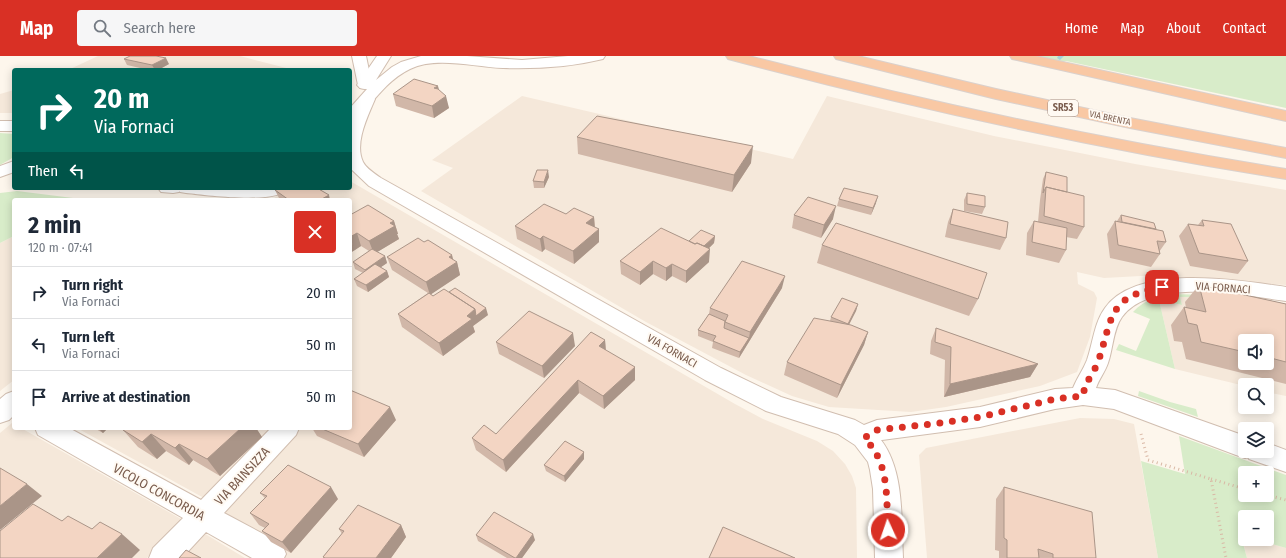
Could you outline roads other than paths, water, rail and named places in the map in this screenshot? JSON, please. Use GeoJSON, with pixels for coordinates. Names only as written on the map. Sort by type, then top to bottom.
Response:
{"type":"FeatureCollection","features":[{"type":"Feature","properties":{"kind":"highway"},"geometry":{"type":"LineString","coordinates":[[733,56],[973,116],[1084,140],[1286,174]]}},
{"type":"Feature","properties":{"kind":"highway","name":"VIA BRENTA"},"geometry":{"type":"LineString","coordinates":[[841,56],[996,94],[1137,124],[1286,153]]}},
{"type":"Feature","properties":{"kind":"highway","name":"VIA BRENTA"},"geometry":{"type":"LineString","coordinates":[[888,56],[1125,109],[1286,139]]}},
{"type":"Feature","properties":{"kind":"highway"},"geometry":{"type":"LineString","coordinates":[[1017,56],[1286,116]]}},
{"type":"Feature","properties":{"kind":"street"},"geometry":{"type":"LineString","coordinates":[[359,56],[366,92]]}},
{"type":"Feature","properties":{"kind":"street"},"geometry":{"type":"LineString","coordinates":[[352,115],[366,92],[384,56]]}},
{"type":"Feature","properties":{"kind":"street"},"geometry":{"type":"LineString","coordinates":[[352,102],[390,74],[417,61],[452,57],[492,64],[529,64],[598,56]]}},
{"type":"Feature","properties":{"kind":"street","name":"VIA FORNACI"},"geometry":{"type":"LineString","coordinates":[[366,92],[352,145],[352,154],[356,165],[375,182],[718,377],[780,407],[846,427],[864,438],[877,453],[883,470],[886,489],[889,558]]}},
{"type":"Feature","properties":{"kind":"street"},"geometry":{"type":"LineString","coordinates":[[0,172],[12,167]]}},
{"type":"Feature","properties":{"kind":"street"},"geometry":{"type":"LineString","coordinates":[[0,176],[12,174]]}},
{"type":"Feature","properties":{"kind":"street"},"geometry":{"type":"LineString","coordinates":[[352,175],[375,182]]}},
{"type":"Feature","properties":{"kind":"street"},"geometry":{"type":"LineString","coordinates":[[213,190],[268,193]]}},
{"type":"Feature","properties":{"kind":"street","name":"VIA FORNACI"},"geometry":{"type":"LineString","coordinates":[[1083,396],[1087,380],[1096,366],[1113,313],[1126,299],[1149,289],[1194,286],[1243,289],[1286,294]]}},
{"type":"Feature","properties":{"kind":"street"},"geometry":{"type":"LineString","coordinates":[[864,438],[869,434],[882,429],[980,417],[1055,399],[1083,396],[1115,400],[1238,444]]}},
{"type":"Feature","properties":{"kind":"street","name":"VICOLO CONCORDIA"},"geometry":{"type":"LineString","coordinates":[[51,430],[203,517],[272,554]]}},
{"type":"Feature","properties":{"kind":"street","name":"VIA BAINSIZZA"},"geometry":{"type":"LineString","coordinates":[[163,558],[285,430]]}},
{"type":"Feature","properties":{"kind":"street"},"geometry":{"type":"LineString","coordinates":[[1274,457],[1286,461]]}}]}
